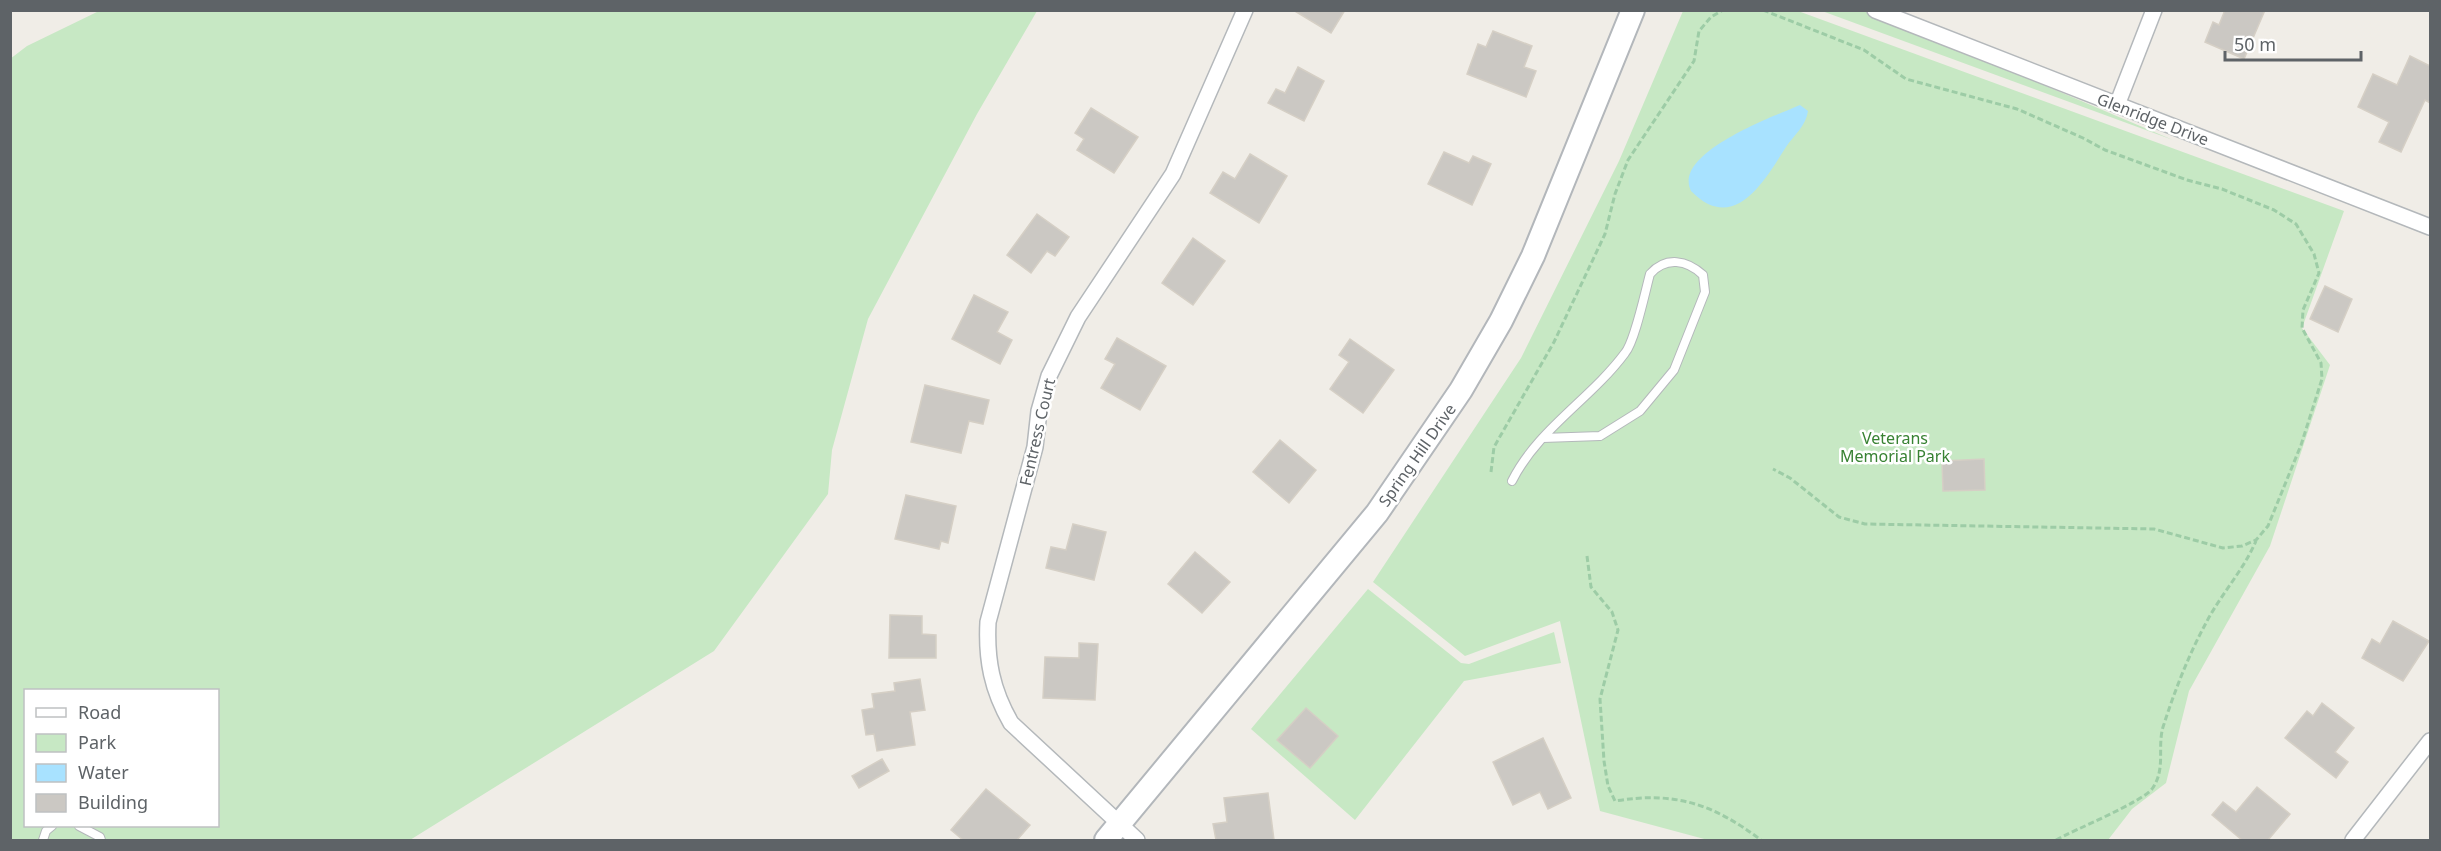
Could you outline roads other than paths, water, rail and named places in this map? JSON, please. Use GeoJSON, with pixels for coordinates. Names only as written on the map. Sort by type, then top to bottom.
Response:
{"type":"FeatureCollection","features":[{"type":"Feature","properties":{"kind":"main road","name":"Spring Hill Drive"},"geometry":{"type":"LineString","coordinates":[[1112,833],[1377,513],[1455,399],[1500,321],[1533,256],[1634,10]]}},
{"type":"Feature","properties":{"kind":"street","name":"Fentress Court"},"geometry":{"type":"LineString","coordinates":[[1137,840],[1112,833],[1011,723],[998,700],[990,675],[986,649],[988,622],[1035,447],[1039,411],[1048,376],[1078,316],[1173,174],[1245,10]]}},
{"type":"Feature","properties":{"kind":"street","name":"Glenridge Drive"},"geometry":{"type":"LineString","coordinates":[[1875,10],[2430,227]]}},
{"type":"Feature","properties":{"kind":"street"},"geometry":{"type":"LineString","coordinates":[[2117,105],[2154,10]]}},
{"type":"Feature","properties":{"kind":"street"},"geometry":{"type":"LineString","coordinates":[[2353,840],[2430,741]]}},
{"type":"Feature","properties":{"kind":"lane"},"geometry":{"type":"LineString","coordinates":[[1512,481],[1522,460],[1543,438],[1627,352],[1650,274],[1658,265],[1670,261],[1692,265],[1703,275],[1705,292],[1674,370],[1640,411],[1600,436],[1543,438]]}},
{"type":"Feature","properties":{"kind":"lane"},"geometry":{"type":"LineString","coordinates":[[82,827],[100,837],[100,840]]}},
{"type":"Feature","properties":{"kind":"water"},"geometry":{"type":"Polygon","coordinates":[[[1800,105],[1808,111],[1802,126],[1769,173],[1748,198],[1735,205],[1722,207],[1707,203],[1691,191],[1689,177],[1696,163],[1711,150],[1750,127],[1800,105]]]}},
{"type":"Feature","properties":{"kind":"park label","name":"Veterans Memorial Park"},"geometry":{"type":"Point","coordinates":[1895,447]}}]}
